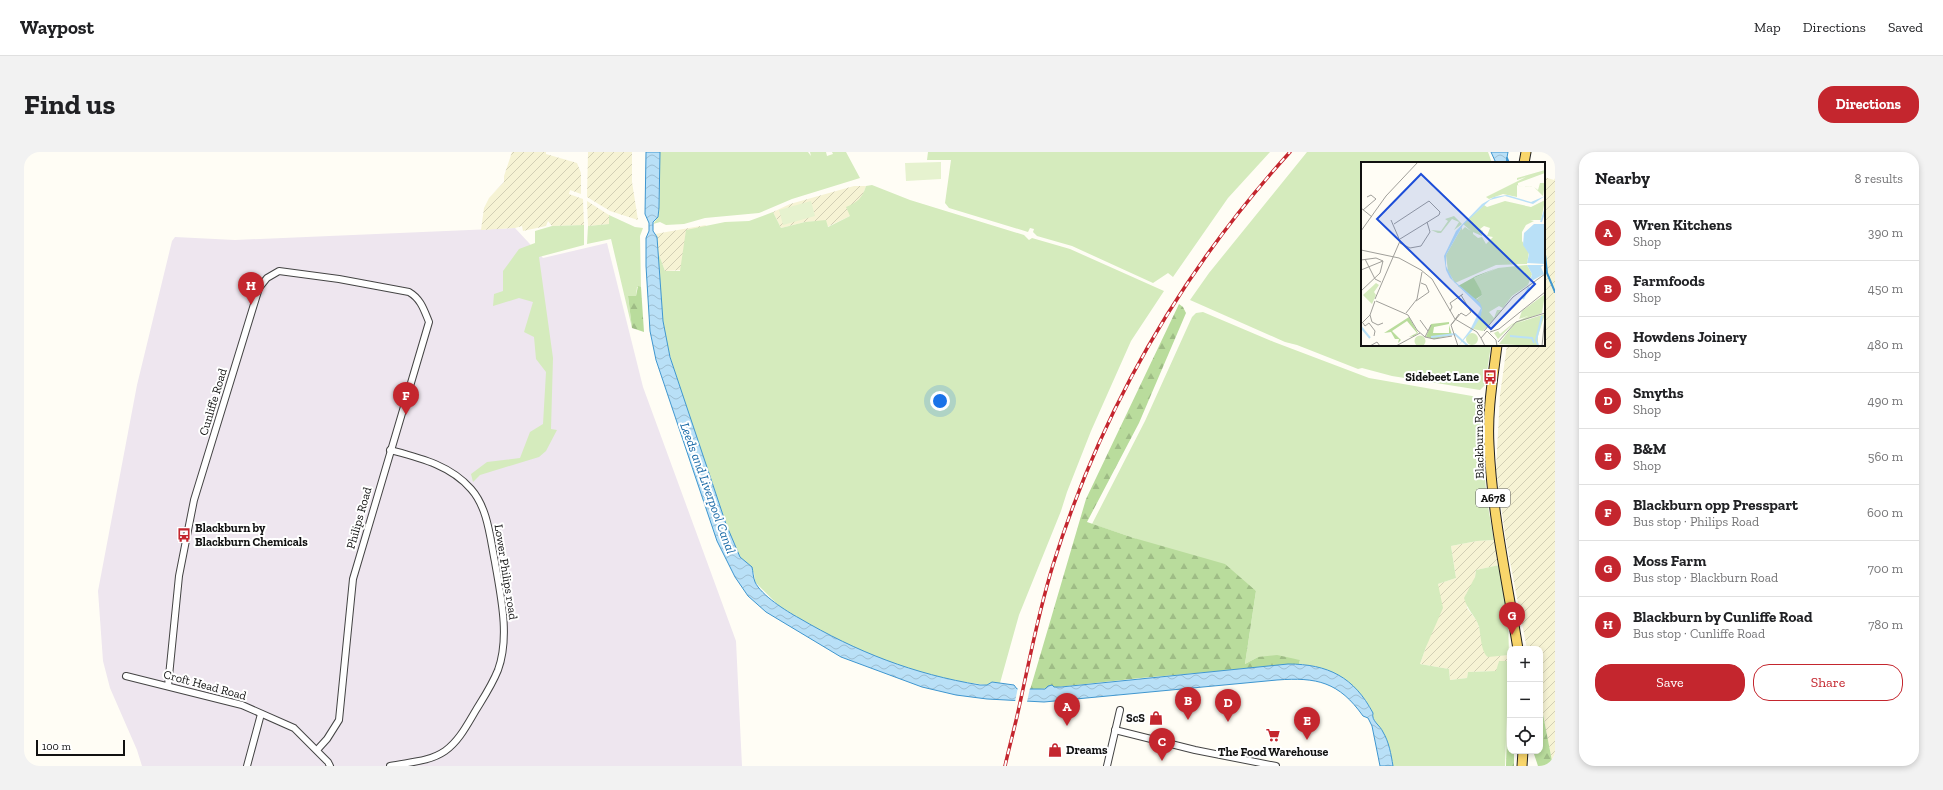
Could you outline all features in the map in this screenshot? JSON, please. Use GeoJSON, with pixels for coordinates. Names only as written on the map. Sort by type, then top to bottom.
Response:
{"type":"FeatureCollection","features":[{"type":"Feature","properties":{"kind":"main road"},"geometry":{"type":"LineString","coordinates":[[1524,162],[1526,152]]}},
{"type":"Feature","properties":{"kind":"main road","name":"Blackburn Road"},"geometry":{"type":"LineString","coordinates":[[1497,346],[1490,396],[1489,444],[1492,491],[1518,646]]}},
{"type":"Feature","properties":{"kind":"street","name":"Cunliffe Road"},"geometry":{"type":"LineString","coordinates":[[168,686],[179,576],[194,500],[263,282],[279,271],[403,290],[414,295]]}},
{"type":"Feature","properties":{"kind":"street","name":"Philips Road"},"geometry":{"type":"LineString","coordinates":[[317,750],[335,728],[341,712],[353,579],[429,322],[422,305],[414,295]]}},
{"type":"Feature","properties":{"kind":"street","name":"Lower Philips road"},"geometry":{"type":"LineString","coordinates":[[390,450],[421,458],[446,468],[462,480],[478,498],[488,525],[503,610],[503,635],[501,659],[498,670],[487,693],[461,735],[445,751],[436,756],[426,760],[390,766]]}},
{"type":"Feature","properties":{"kind":"street","name":"Croft Head Road"},"geometry":{"type":"LineString","coordinates":[[126,676],[242,705],[294,728],[317,750],[330,766]]}},
{"type":"Feature","properties":{"kind":"street"},"geometry":{"type":"LineString","coordinates":[[1107,766],[1120,710]]}},
{"type":"Feature","properties":{"kind":"street"},"geometry":{"type":"LineString","coordinates":[[247,766],[261,714]]}},
{"type":"Feature","properties":{"kind":"street"},"geometry":{"type":"LineString","coordinates":[[1115,730],[1195,750],[1276,766]]}},
{"type":"Feature","properties":{"kind":"shaded area"},"geometry":{"type":"Polygon","coordinates":[[[512,152],[546,152],[546,154],[577,163],[581,173],[581,194],[570,190],[569,194],[583,199],[584,225],[552,226],[548,221],[546,226],[523,231],[522,226],[515,228],[481,230],[484,208],[489,198],[504,182],[504,176],[512,152]]]}},
{"type":"Feature","properties":{"kind":"shaded area"},"geometry":{"type":"Polygon","coordinates":[[[588,152],[632,152],[632,182],[638,220],[610,211],[587,197],[588,152]]]}},
{"type":"Feature","properties":{"kind":"shaded area"},"geometry":{"type":"Polygon","coordinates":[[[1545,177],[1554,180],[1555,178],[1555,766],[1553,766],[1543,714],[1543,646],[1526,646],[1506,541],[1496,469],[1500,395],[1507,346],[1545,346],[1545,177]]]}},
{"type":"Feature","properties":{"kind":"shaded area"},"geometry":{"type":"Polygon","coordinates":[[[854,186],[866,186],[862,197],[856,203],[850,216],[827,227],[826,221],[805,222],[781,228],[773,212],[790,204],[854,186]]]}},
{"type":"Feature","properties":{"kind":"shaded area"},"geometry":{"type":"Polygon","coordinates":[[[587,201],[609,215],[609,224],[588,226],[587,201]]]}},
{"type":"Feature","properties":{"kind":"shaded area"},"geometry":{"type":"Polygon","coordinates":[[[706,225],[684,270],[665,271],[658,252],[657,237],[655,234],[706,225]]]}},
{"type":"Feature","properties":{"kind":"shaded area"},"geometry":{"type":"Polygon","coordinates":[[[515,228],[543,258],[607,243],[643,387],[736,641],[742,766],[142,766],[137,750],[110,688],[103,661],[98,591],[137,385],[172,241],[175,237],[235,240],[515,228]]]}},
{"type":"Feature","properties":{"kind":"shaded area"},"geometry":{"type":"Polygon","coordinates":[[[1494,540],[1499,565],[1476,570],[1474,582],[1466,594],[1467,608],[1477,621],[1487,656],[1507,655],[1507,661],[1499,661],[1497,671],[1468,672],[1467,678],[1450,680],[1449,669],[1420,664],[1426,647],[1438,584],[1456,578],[1451,546],[1477,541],[1494,540]]]}},
{"type":"Feature","properties":{"kind":"green space"},"geometry":{"type":"Polygon","coordinates":[[[660,152],[808,152],[811,156],[810,152],[826,152],[827,156],[833,154],[832,152],[846,152],[860,178],[792,199],[759,213],[705,218],[684,224],[666,225],[660,222],[653,224],[658,217],[659,208],[660,152]]]}},
{"type":"Feature","properties":{"kind":"green space"},"geometry":{"type":"Polygon","coordinates":[[[928,152],[1270,152],[1228,198],[1173,277],[1168,273],[1153,283],[1072,246],[1037,236],[1033,232],[1034,229],[1030,228],[1028,232],[949,208],[945,203],[951,160],[927,160],[928,152]]]}},
{"type":"Feature","properties":{"kind":"green space"},"geometry":{"type":"Polygon","coordinates":[[[1307,152],[1488,152],[1492,162],[1361,162],[1361,346],[1491,346],[1485,385],[1480,390],[1392,376],[1362,368],[1358,369],[1297,345],[1285,342],[1190,300],[1209,273],[1307,152]]]}},
{"type":"Feature","properties":{"kind":"green space"},"geometry":{"type":"Polygon","coordinates":[[[941,162],[941,179],[906,181],[905,163],[941,162]]]}},
{"type":"Feature","properties":{"kind":"green space"},"geometry":{"type":"Polygon","coordinates":[[[872,185],[910,200],[1024,235],[1029,240],[1032,238],[1070,249],[1164,291],[1131,341],[1091,431],[1061,511],[1019,615],[1000,683],[992,682],[987,685],[956,681],[906,669],[861,651],[832,637],[782,609],[755,582],[754,573],[740,557],[726,524],[677,380],[665,338],[658,252],[665,271],[680,271],[686,230],[725,222],[749,221],[773,212],[781,228],[805,222],[826,220],[828,227],[850,216],[846,207],[859,199],[866,186],[872,185]]]}},
{"type":"Feature","properties":{"kind":"green space"},"geometry":{"type":"Polygon","coordinates":[[[811,201],[815,216],[783,225],[779,210],[811,201]]]}},
{"type":"Feature","properties":{"kind":"green space"},"geometry":{"type":"Polygon","coordinates":[[[609,215],[635,227],[643,228],[640,236],[641,287],[637,287],[636,296],[628,296],[632,328],[611,239],[587,244],[588,226],[609,224],[609,215]]]}},
{"type":"Feature","properties":{"kind":"green space"},"geometry":{"type":"Polygon","coordinates":[[[584,225],[584,245],[539,257],[553,358],[551,429],[557,430],[546,451],[539,457],[480,475],[473,482],[471,474],[487,462],[520,458],[530,432],[543,424],[546,372],[536,359],[534,337],[524,332],[533,302],[519,298],[493,306],[494,294],[503,291],[503,271],[519,249],[535,243],[535,231],[552,226],[584,225]]]}},
{"type":"Feature","properties":{"kind":"green space"},"geometry":{"type":"Polygon","coordinates":[[[638,286],[641,287],[644,332],[632,328],[628,296],[636,296],[638,286]]]}},
{"type":"Feature","properties":{"kind":"green space"},"geometry":{"type":"Polygon","coordinates":[[[1179,304],[1183,307],[1186,313],[1139,423],[1087,522],[1134,538],[1225,564],[1256,591],[1245,664],[1258,657],[1277,655],[1300,660],[1299,664],[1141,678],[1030,690],[1086,499],[1179,304]]]}},
{"type":"Feature","properties":{"kind":"green space"},"geometry":{"type":"Polygon","coordinates":[[[1203,312],[1274,342],[1369,378],[1472,396],[1478,399],[1483,406],[1482,443],[1487,501],[1494,540],[1477,541],[1451,546],[1456,578],[1438,584],[1443,608],[1420,664],[1449,669],[1450,680],[1467,678],[1468,672],[1496,671],[1499,661],[1507,661],[1505,766],[1393,766],[1386,739],[1374,719],[1370,707],[1357,689],[1349,682],[1340,676],[1321,668],[1299,664],[1300,660],[1258,657],[1245,664],[1256,591],[1134,538],[1092,524],[1145,421],[1192,317],[1196,313],[1203,312]]]}},
{"type":"Feature","properties":{"kind":"green space"},"geometry":{"type":"Polygon","coordinates":[[[1499,565],[1508,617],[1509,646],[1507,646],[1507,655],[1488,657],[1486,655],[1483,648],[1478,623],[1467,606],[1464,598],[1475,577],[1476,570],[1499,565]]]}},
{"type":"Feature","properties":{"kind":"green space"},"geometry":{"type":"Polygon","coordinates":[[[1543,714],[1553,766],[1538,766],[1534,754],[1543,754],[1543,714]]]}},
{"type":"Feature","properties":{"kind":"green space"},"geometry":{"type":"Polygon","coordinates":[[[1507,733],[1507,754],[1514,754],[1514,766],[1506,766],[1507,733]]]}},
{"type":"Feature","properties":{"kind":"water","name":"Leeds and Liverpool Canal"},"geometry":{"type":"Polygon","coordinates":[[[646,152],[660,152],[659,208],[658,217],[653,222],[653,231],[657,237],[663,321],[670,357],[726,524],[740,557],[752,567],[755,582],[768,597],[794,615],[864,651],[932,675],[980,685],[987,685],[992,682],[1014,685],[1017,689],[1045,689],[1052,685],[1054,687],[1061,687],[1288,664],[1327,670],[1348,682],[1366,701],[1373,713],[1374,721],[1382,730],[1387,740],[1393,766],[1380,766],[1372,726],[1368,718],[1363,716],[1345,696],[1336,689],[1315,681],[1291,679],[1277,680],[1044,702],[987,699],[956,695],[922,687],[841,657],[766,612],[748,596],[735,577],[717,541],[656,360],[650,331],[646,266],[646,238],[649,231],[649,223],[645,214],[646,152]]]}},
{"type":"Feature","properties":{"kind":"water"},"geometry":{"type":"Polygon","coordinates":[[[1491,152],[1508,152],[1506,162],[1496,162],[1491,152]]]}},
{"type":"Feature","properties":{"kind":"pier"},"geometry":{"type":"Polygon","coordinates":[[[1018,687],[1030,688],[1027,702],[1015,702],[1018,687]]]}},
{"type":"Feature","properties":{"kind":"waterway"},"geometry":{"type":"LineString","coordinates":[[1507,158],[1509,162]]}},
{"type":"Feature","properties":{"kind":"waterway"},"geometry":{"type":"LineString","coordinates":[[1545,254],[1547,273],[1555,292]]}},
{"type":"Feature","properties":{"kind":"railway"},"geometry":{"type":"LineString","coordinates":[[1005,766],[1038,620],[1053,565],[1095,452],[1149,345],[1180,294],[1214,245],[1290,152]]}},
{"type":"Feature","properties":{"kind":"place","name":"Blackburn by Cunliffe Road"},"geometry":{"type":"Point","coordinates":[251,305]}},
{"type":"Feature","properties":{"kind":"place","name":"Sidebeet Lane"},"geometry":{"type":"Point","coordinates":[1490,377]}},
{"type":"Feature","properties":{"kind":"place","name":"Blackburn opp Presspart"},"geometry":{"type":"Point","coordinates":[406,415]}},
{"type":"Feature","properties":{"kind":"place","name":"Blackburn by Blackburn Chemicals"},"geometry":{"type":"Point","coordinates":[184,535]}},
{"type":"Feature","properties":{"kind":"place","name":"Moss Farm"},"geometry":{"type":"Point","coordinates":[1512,635]}},
{"type":"Feature","properties":{"kind":"place","name":"ScS"},"geometry":{"type":"Point","coordinates":[1156,718]}},
{"type":"Feature","properties":{"kind":"place","name":"Farmfoods"},"geometry":{"type":"Point","coordinates":[1188,720]}},
{"type":"Feature","properties":{"kind":"place","name":"Smyths"},"geometry":{"type":"Point","coordinates":[1228,722]}},
{"type":"Feature","properties":{"kind":"place","name":"Wren Kitchens"},"geometry":{"type":"Point","coordinates":[1067,726]}},
{"type":"Feature","properties":{"kind":"place","name":"The Food Warehouse"},"geometry":{"type":"Point","coordinates":[1273,735]}},
{"type":"Feature","properties":{"kind":"place","name":"B&M"},"geometry":{"type":"Point","coordinates":[1307,740]}},
{"type":"Feature","properties":{"kind":"place","name":"Dreams"},"geometry":{"type":"Point","coordinates":[1055,750]}},
{"type":"Feature","properties":{"kind":"place","name":"Howdens Joinery"},"geometry":{"type":"Point","coordinates":[1162,761]}}]}
